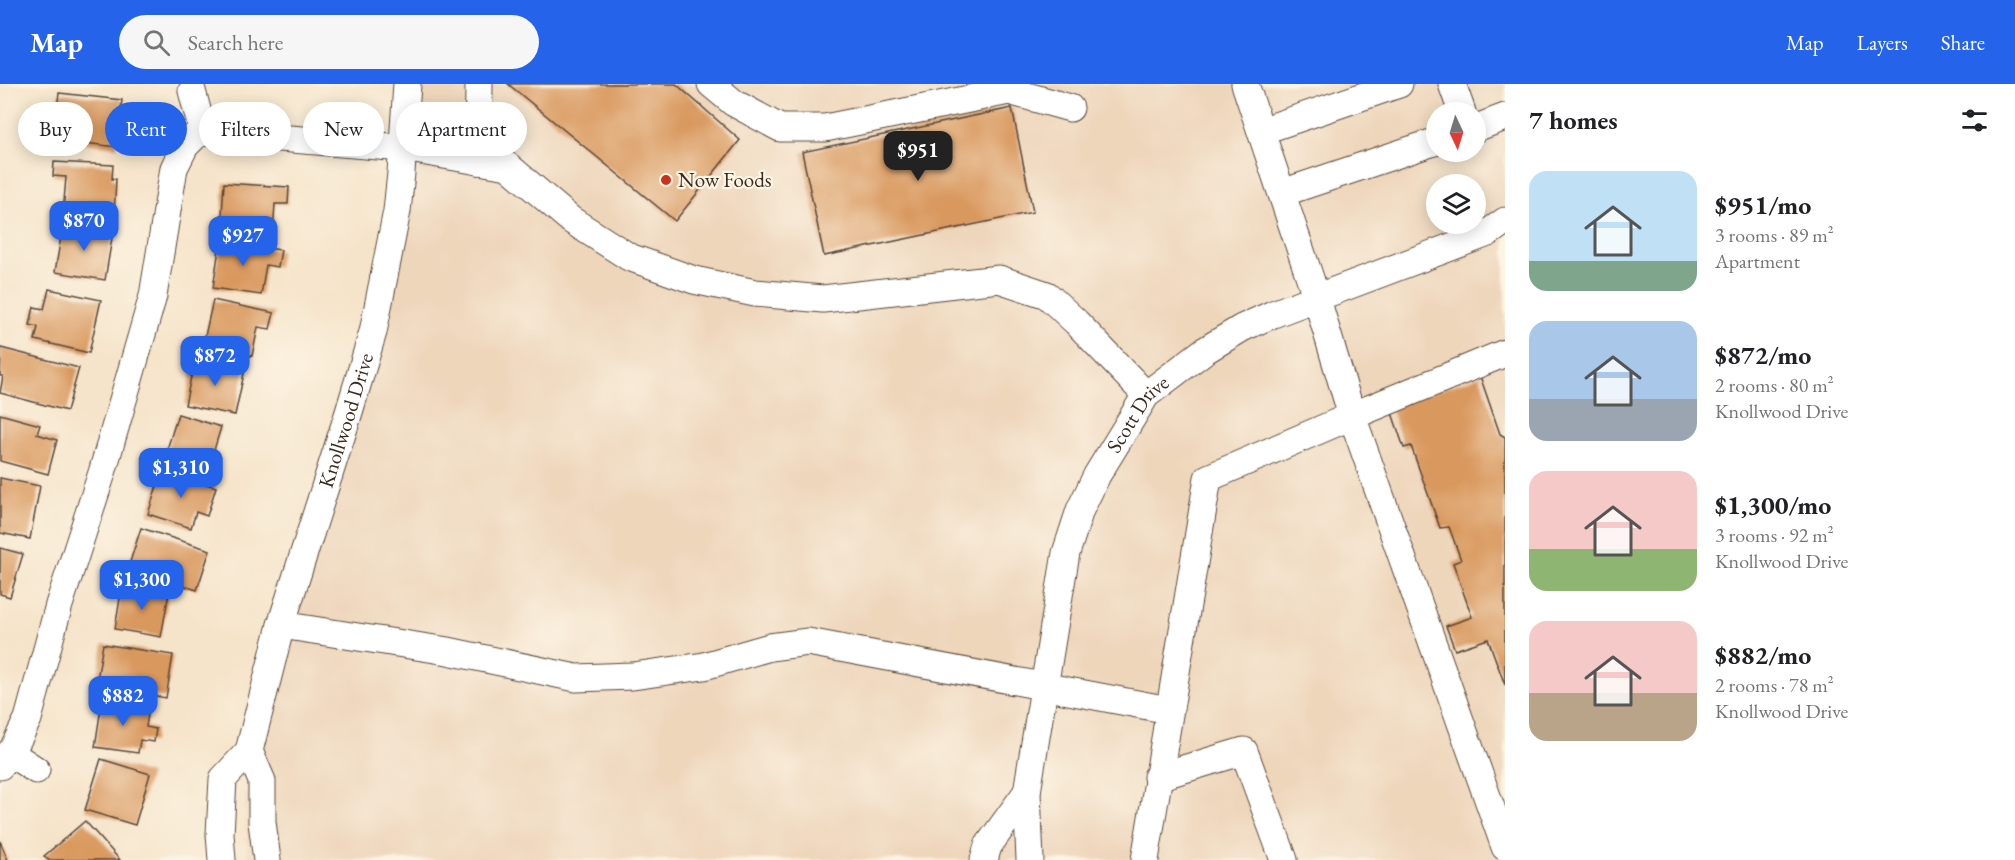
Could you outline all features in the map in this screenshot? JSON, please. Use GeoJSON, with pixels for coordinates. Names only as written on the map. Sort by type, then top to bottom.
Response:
{"type":"FeatureCollection","features":[{"type":"Feature","properties":{"kind":"street","name":"Knollwood Drive"},"geometry":{"type":"LineString","coordinates":[[406,102],[407,84]]}},
{"type":"Feature","properties":{"kind":"street"},"geometry":{"type":"LineString","coordinates":[[478,160],[479,84]]}},
{"type":"Feature","properties":{"kind":"street"},"geometry":{"type":"LineString","coordinates":[[711,84],[734,103],[780,128],[825,128],[1009,91],[1070,108]]}},
{"type":"Feature","properties":{"kind":"street"},"geometry":{"type":"LineString","coordinates":[[1245,84],[1317,299],[1352,416],[1505,847]]}},
{"type":"Feature","properties":{"kind":"street"},"geometry":{"type":"LineString","coordinates":[[1261,131],[1399,84]]}},
{"type":"Feature","properties":{"kind":"street"},"geometry":{"type":"LineString","coordinates":[[1452,84],[1458,102]]}},
{"type":"Feature","properties":{"kind":"street"},"geometry":{"type":"LineString","coordinates":[[192,91],[199,117]]}},
{"type":"Feature","properties":{"kind":"street"},"geometry":{"type":"LineString","coordinates":[[1486,124],[1505,117]]}},
{"type":"Feature","properties":{"kind":"street"},"geometry":{"type":"LineString","coordinates":[[36,770],[5,760],[28,719],[59,605],[102,473],[153,296],[174,168],[185,146],[199,134]]}},
{"type":"Feature","properties":{"kind":"street"},"geometry":{"type":"LineString","coordinates":[[291,139],[396,147]]}},
{"type":"Feature","properties":{"kind":"street"},"geometry":{"type":"LineString","coordinates":[[1282,194],[1426,145]]}},
{"type":"Feature","properties":{"kind":"street","name":"Knollwood Drive"},"geometry":{"type":"LineString","coordinates":[[222,860],[220,834],[223,779],[249,752],[281,625],[373,332],[397,211],[402,156]]}},
{"type":"Feature","properties":{"kind":"street"},"geometry":{"type":"LineString","coordinates":[[453,156],[508,166],[571,220],[629,257],[694,280],[755,293],[823,299],[999,279],[1047,295],[1146,395]]}},
{"type":"Feature","properties":{"kind":"street","name":"Scott Drive"},"geometry":{"type":"LineString","coordinates":[[1030,860],[1027,792],[1066,553],[1080,510],[1097,475],[1146,395],[1204,351],[1242,328],[1273,314],[1499,230]]}},
{"type":"Feature","properties":{"kind":"street"},"geometry":{"type":"LineString","coordinates":[[1145,860],[1208,478],[1505,353]]}},
{"type":"Feature","properties":{"kind":"street"},"geometry":{"type":"LineString","coordinates":[[281,625],[448,651],[576,678],[633,676],[704,666],[770,648],[808,642],[1168,710]]}},
{"type":"Feature","properties":{"kind":"street"},"geometry":{"type":"LineString","coordinates":[[1157,777],[1244,751],[1284,860]]}},
{"type":"Feature","properties":{"kind":"street"},"geometry":{"type":"LineString","coordinates":[[249,752],[262,781],[262,822],[267,860]]}},
{"type":"Feature","properties":{"kind":"street","name":"Scott Drive"},"geometry":{"type":"LineString","coordinates":[[984,860],[988,846],[1027,792]]}},
{"type":"Feature","properties":{"kind":"shaded area"},"geometry":{"type":"Polygon","coordinates":[[[415,84],[1505,84],[1505,860],[248,860],[245,796],[287,635],[353,423],[402,156],[527,156],[527,102],[412,102],[415,84]]]}},
{"type":"Feature","properties":{"kind":"building","name":"Now Foods"},"geometry":{"type":"Polygon","coordinates":[[[508,84],[676,84],[740,140],[675,221],[508,84]]]}},
{"type":"Feature","properties":{"kind":"building"},"geometry":{"type":"Polygon","coordinates":[[[59,93],[122,100],[122,102],[105,102],[105,146],[93,144],[93,102],[58,102],[59,93]]]}},
{"type":"Feature","properties":{"kind":"building"},"geometry":{"type":"Polygon","coordinates":[[[1012,108],[1033,212],[824,256],[802,152],[1012,108]]]}},
{"type":"Feature","properties":{"kind":"building"},"geometry":{"type":"Polygon","coordinates":[[[54,162],[113,165],[112,179],[116,179],[114,216],[63,213],[66,177],[53,176],[54,162]]]}},
{"type":"Feature","properties":{"kind":"building"},"geometry":{"type":"Polygon","coordinates":[[[224,183],[289,187],[288,204],[275,204],[273,234],[221,230],[224,183]]]}},
{"type":"Feature","properties":{"kind":"building"},"geometry":{"type":"Polygon","coordinates":[[[63,225],[113,232],[105,280],[55,272],[63,225]]]}},
{"type":"Feature","properties":{"kind":"building"},"geometry":{"type":"Polygon","coordinates":[[[220,242],[281,250],[278,267],[266,265],[261,295],[213,288],[220,242]]]}},
{"type":"Feature","properties":{"kind":"building"},"geometry":{"type":"Polygon","coordinates":[[[49,289],[101,300],[89,353],[35,340],[38,327],[30,325],[34,307],[44,309],[49,289]]]}},
{"type":"Feature","properties":{"kind":"building"},"geometry":{"type":"Polygon","coordinates":[[[213,300],[274,313],[270,329],[258,327],[252,356],[203,345],[213,300]]]}},
{"type":"Feature","properties":{"kind":"building"},"geometry":{"type":"Polygon","coordinates":[[[1,348],[79,368],[67,411],[0,393],[3,376],[0,376],[1,348]]]}},
{"type":"Feature","properties":{"kind":"building"},"geometry":{"type":"Polygon","coordinates":[[[195,358],[245,369],[235,415],[185,405],[195,358]]]}},
{"type":"Feature","properties":{"kind":"building"},"geometry":{"type":"Polygon","coordinates":[[[1480,376],[1500,434],[1505,437],[1505,685],[1488,639],[1455,650],[1446,626],[1472,617],[1453,563],[1461,560],[1449,527],[1440,528],[1411,446],[1404,448],[1390,407],[1480,376]]]}},
{"type":"Feature","properties":{"kind":"building"},"geometry":{"type":"Polygon","coordinates":[[[0,414],[40,425],[37,434],[57,440],[48,474],[0,461],[0,414]]]}},
{"type":"Feature","properties":{"kind":"building"},"geometry":{"type":"Polygon","coordinates":[[[178,414],[221,427],[208,470],[165,456],[178,414]]]}},
{"type":"Feature","properties":{"kind":"building"},"geometry":{"type":"Polygon","coordinates":[[[162,470],[216,487],[207,516],[196,512],[191,528],[148,514],[162,470]]]}},
{"type":"Feature","properties":{"kind":"building"},"geometry":{"type":"Polygon","coordinates":[[[0,478],[40,486],[30,539],[0,533],[0,478]]]}},
{"type":"Feature","properties":{"kind":"building"},"geometry":{"type":"Polygon","coordinates":[[[141,528],[210,550],[197,590],[128,568],[141,528]]]}},
{"type":"Feature","properties":{"kind":"building"},"geometry":{"type":"Polygon","coordinates":[[[0,548],[23,554],[10,597],[0,594],[0,548]]]}},
{"type":"Feature","properties":{"kind":"building"},"geometry":{"type":"Polygon","coordinates":[[[122,586],[169,593],[161,637],[115,629],[122,586]]]}},
{"type":"Feature","properties":{"kind":"building"},"geometry":{"type":"Polygon","coordinates":[[[103,644],[173,655],[166,698],[96,686],[103,644]]]}},
{"type":"Feature","properties":{"kind":"building"},"geometry":{"type":"Polygon","coordinates":[[[102,701],[149,708],[146,727],[156,729],[154,742],[140,740],[138,753],[95,747],[102,701]]]}},
{"type":"Feature","properties":{"kind":"building"},"geometry":{"type":"Polygon","coordinates":[[[101,759],[150,774],[135,825],[85,810],[101,759]]]}},
{"type":"Feature","properties":{"kind":"building"},"geometry":{"type":"Polygon","coordinates":[[[85,821],[120,860],[48,860],[44,856],[85,821]]]}},
{"type":"Feature","properties":{"kind":"building"},"geometry":{"type":"Polygon","coordinates":[[[0,841],[8,860],[0,860],[0,841]]]}},
{"type":"Feature","properties":{"kind":"place","name":"Now Foods"},"geometry":{"type":"Point","coordinates":[666,180]}}]}
